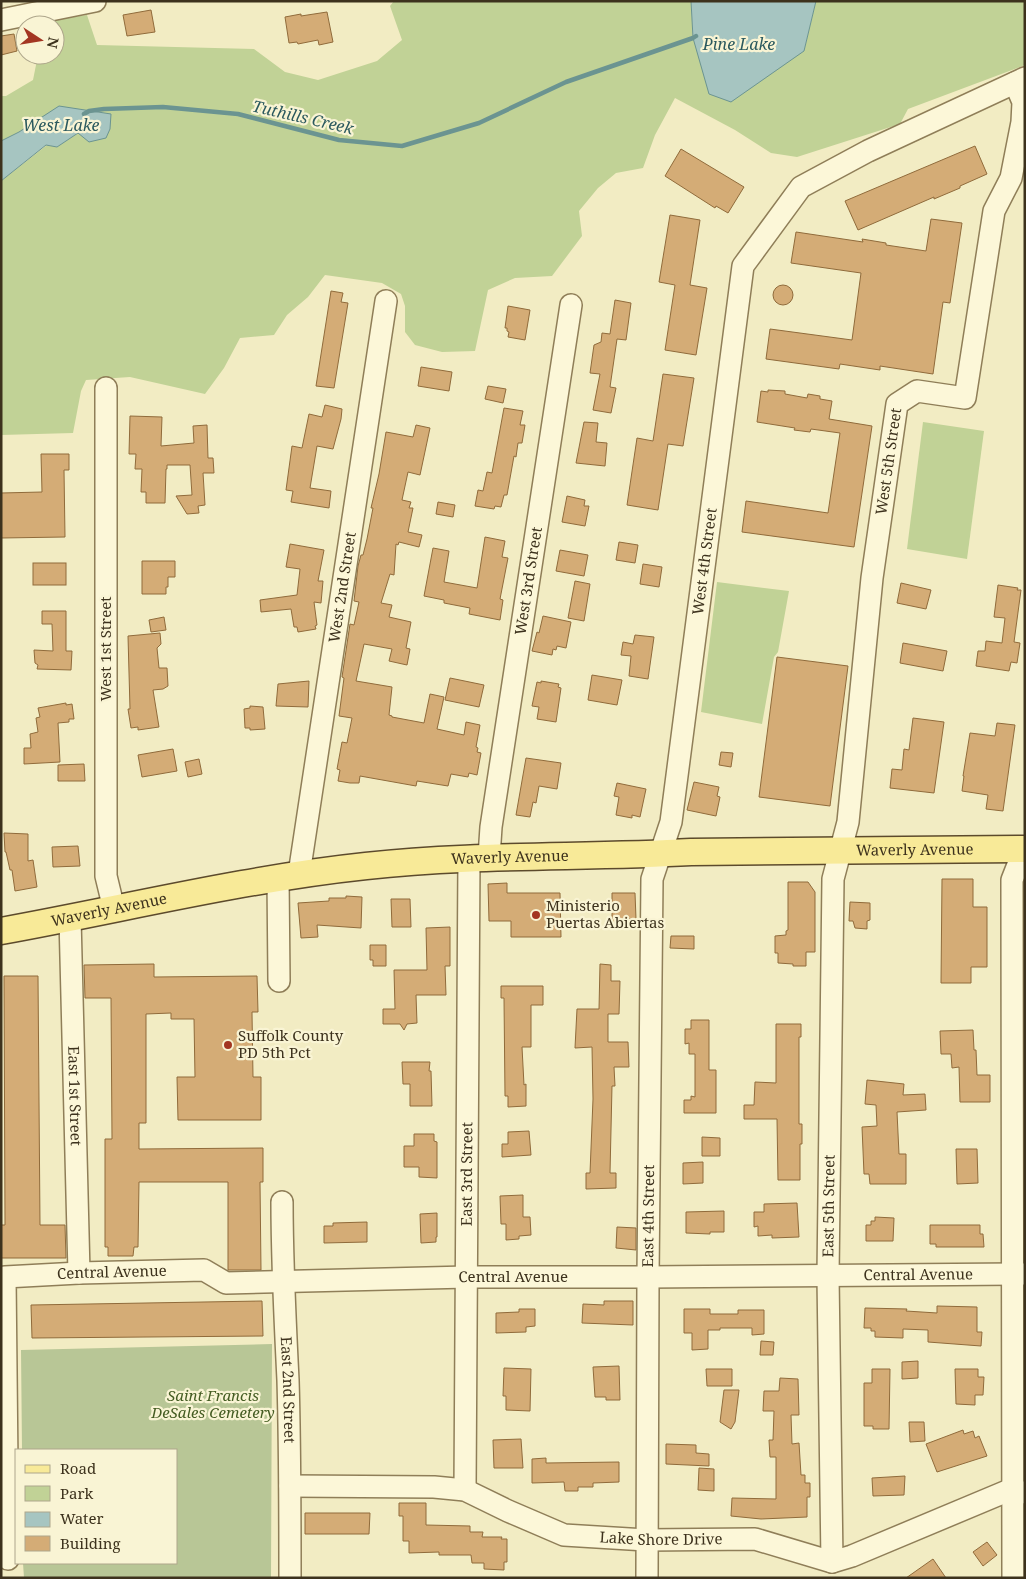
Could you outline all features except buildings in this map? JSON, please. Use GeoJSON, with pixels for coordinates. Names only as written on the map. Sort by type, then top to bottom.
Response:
{"type":"FeatureCollection","features":[{"type":"Feature","properties":{"kind":"main road","name":"Waverly Avenue"},"geometry":{"type":"LineString","coordinates":[[1,931],[288,876],[418,861],[479,857],[1024,848]]}},
{"type":"Feature","properties":{"kind":"street"},"geometry":{"type":"LineString","coordinates":[[1,20],[95,1]]}},
{"type":"Feature","properties":{"kind":"street","name":"West 4th Street"},"geometry":{"type":"LineString","coordinates":[[661,854],[671,822],[742,266],[801,187],[868,151],[1020,81]]}},
{"type":"Feature","properties":{"kind":"street","name":"West 5th Street"},"geometry":{"type":"LineString","coordinates":[[841,851],[848,822],[872,578],[897,404],[917,391],[965,398],[994,211],[1011,178],[1022,122],[1023,102],[1020,81]]}},
{"type":"Feature","properties":{"kind":"street","name":"West 2nd Street"},"geometry":{"type":"LineString","coordinates":[[288,876],[386,301]]}},
{"type":"Feature","properties":{"kind":"street","name":"West 3rd Street"},"geometry":{"type":"LineString","coordinates":[[479,857],[491,827],[571,305]]}},
{"type":"Feature","properties":{"kind":"street","name":"West 1st Street"},"geometry":{"type":"LineString","coordinates":[[106,388],[106,876],[114,909]]}},
{"type":"Feature","properties":{"kind":"street"},"geometry":{"type":"LineString","coordinates":[[1013,1578],[1018,1491],[1019,1274],[1012,880],[1024,848]]}},
{"type":"Feature","properties":{"kind":"street","name":"East 5th Street"},"geometry":{"type":"LineString","coordinates":[[832,1562],[828,1276],[832,885],[841,851]]}},
{"type":"Feature","properties":{"kind":"street","name":"East 4th Street"},"geometry":{"type":"LineString","coordinates":[[647,1578],[652,879],[661,854]]}},
{"type":"Feature","properties":{"kind":"street","name":"East 3rd Street"},"geometry":{"type":"LineString","coordinates":[[465,1490],[466,1277],[479,857]]}},
{"type":"Feature","properties":{"kind":"street"},"geometry":{"type":"LineString","coordinates":[[279,981],[288,876]]}},
{"type":"Feature","properties":{"kind":"street","name":"East 1st Street"},"geometry":{"type":"LineString","coordinates":[[70,918],[79,1273]]}},
{"type":"Feature","properties":{"kind":"street","name":"East 2nd Street"},"geometry":{"type":"LineString","coordinates":[[282,1202],[283,1283],[288,1381],[290,1578]]}},
{"type":"Feature","properties":{"kind":"street","name":"Central Avenue"},"geometry":{"type":"LineString","coordinates":[[8,1559],[5,1277],[204,1270],[226,1283],[283,1283],[466,1277],[1019,1274]]}},
{"type":"Feature","properties":{"kind":"street","name":"Lake Shore Drive"},"geometry":{"type":"LineString","coordinates":[[290,1486],[434,1486],[465,1490],[564,1535],[646,1540],[755,1539],[832,1562]]}},
{"type":"Feature","properties":{"kind":"street"},"geometry":{"type":"LineString","coordinates":[[832,1562],[852,1556],[1018,1491]]}},
{"type":"Feature","properties":{"kind":"green space"},"geometry":{"type":"Polygon","coordinates":[[[394,1],[691,1],[693,38],[804,51],[816,1],[1025,1],[1025,65],[908,109],[900,124],[797,157],[771,153],[735,130],[675,98],[655,135],[643,168],[616,173],[598,188],[579,211],[582,236],[552,276],[515,278],[488,290],[475,351],[442,352],[415,345],[405,332],[405,306],[401,294],[382,283],[325,275],[308,297],[287,315],[274,335],[240,338],[224,368],[205,394],[130,377],[86,380],[81,391],[73,433],[1,435],[1,181],[47,145],[57,147],[78,133],[110,129],[19,132],[1,141],[1,96],[6,96],[33,80],[36,65],[65,65],[65,18],[87,15],[97,45],[254,49],[285,72],[318,80],[377,61],[402,40],[390,6],[394,1]]]}},
{"type":"Feature","properties":{"kind":"green space"},"geometry":{"type":"Polygon","coordinates":[[[923,422],[984,431],[967,559],[907,549],[923,422]]]}},
{"type":"Feature","properties":{"kind":"green space"},"geometry":{"type":"Polygon","coordinates":[[[717,582],[789,591],[778,652],[774,657],[762,724],[701,712],[717,582]]]}},
{"type":"Feature","properties":{"kind":"green space","name":"Saint Francis DeSales Cemetery"},"geometry":{"type":"Polygon","coordinates":[[[272,1344],[271,1578],[24,1578],[23,1564],[178,1564],[178,1449],[22,1449],[21,1350],[272,1344]]]}},
{"type":"Feature","properties":{"kind":"water","name":"Pine Lake"},"geometry":{"type":"Polygon","coordinates":[[[691,1],[816,1],[804,51],[731,102],[709,94],[693,38],[691,1]]]}},
{"type":"Feature","properties":{"kind":"water","name":"West Lake"},"geometry":{"type":"Polygon","coordinates":[[[59,106],[111,114],[110,129],[106,138],[89,142],[78,133],[57,147],[46,145],[1,181],[1,141],[19,132],[59,106]]]}},
{"type":"Feature","properties":{"kind":"waterway","name":"Tuthills Creek"},"geometry":{"type":"LineString","coordinates":[[84,114],[89,111],[104,109],[163,107],[238,114],[339,140],[402,146],[479,123],[566,82],[696,36]]}},
{"type":"Feature","properties":{"kind":"place","name":"Ministerio Puertas Abiertas"},"geometry":{"type":"Point","coordinates":[536,915]}},
{"type":"Feature","properties":{"kind":"place","name":"Suffolk County PD 5th Pct"},"geometry":{"type":"Point","coordinates":[228,1045]}}]}
